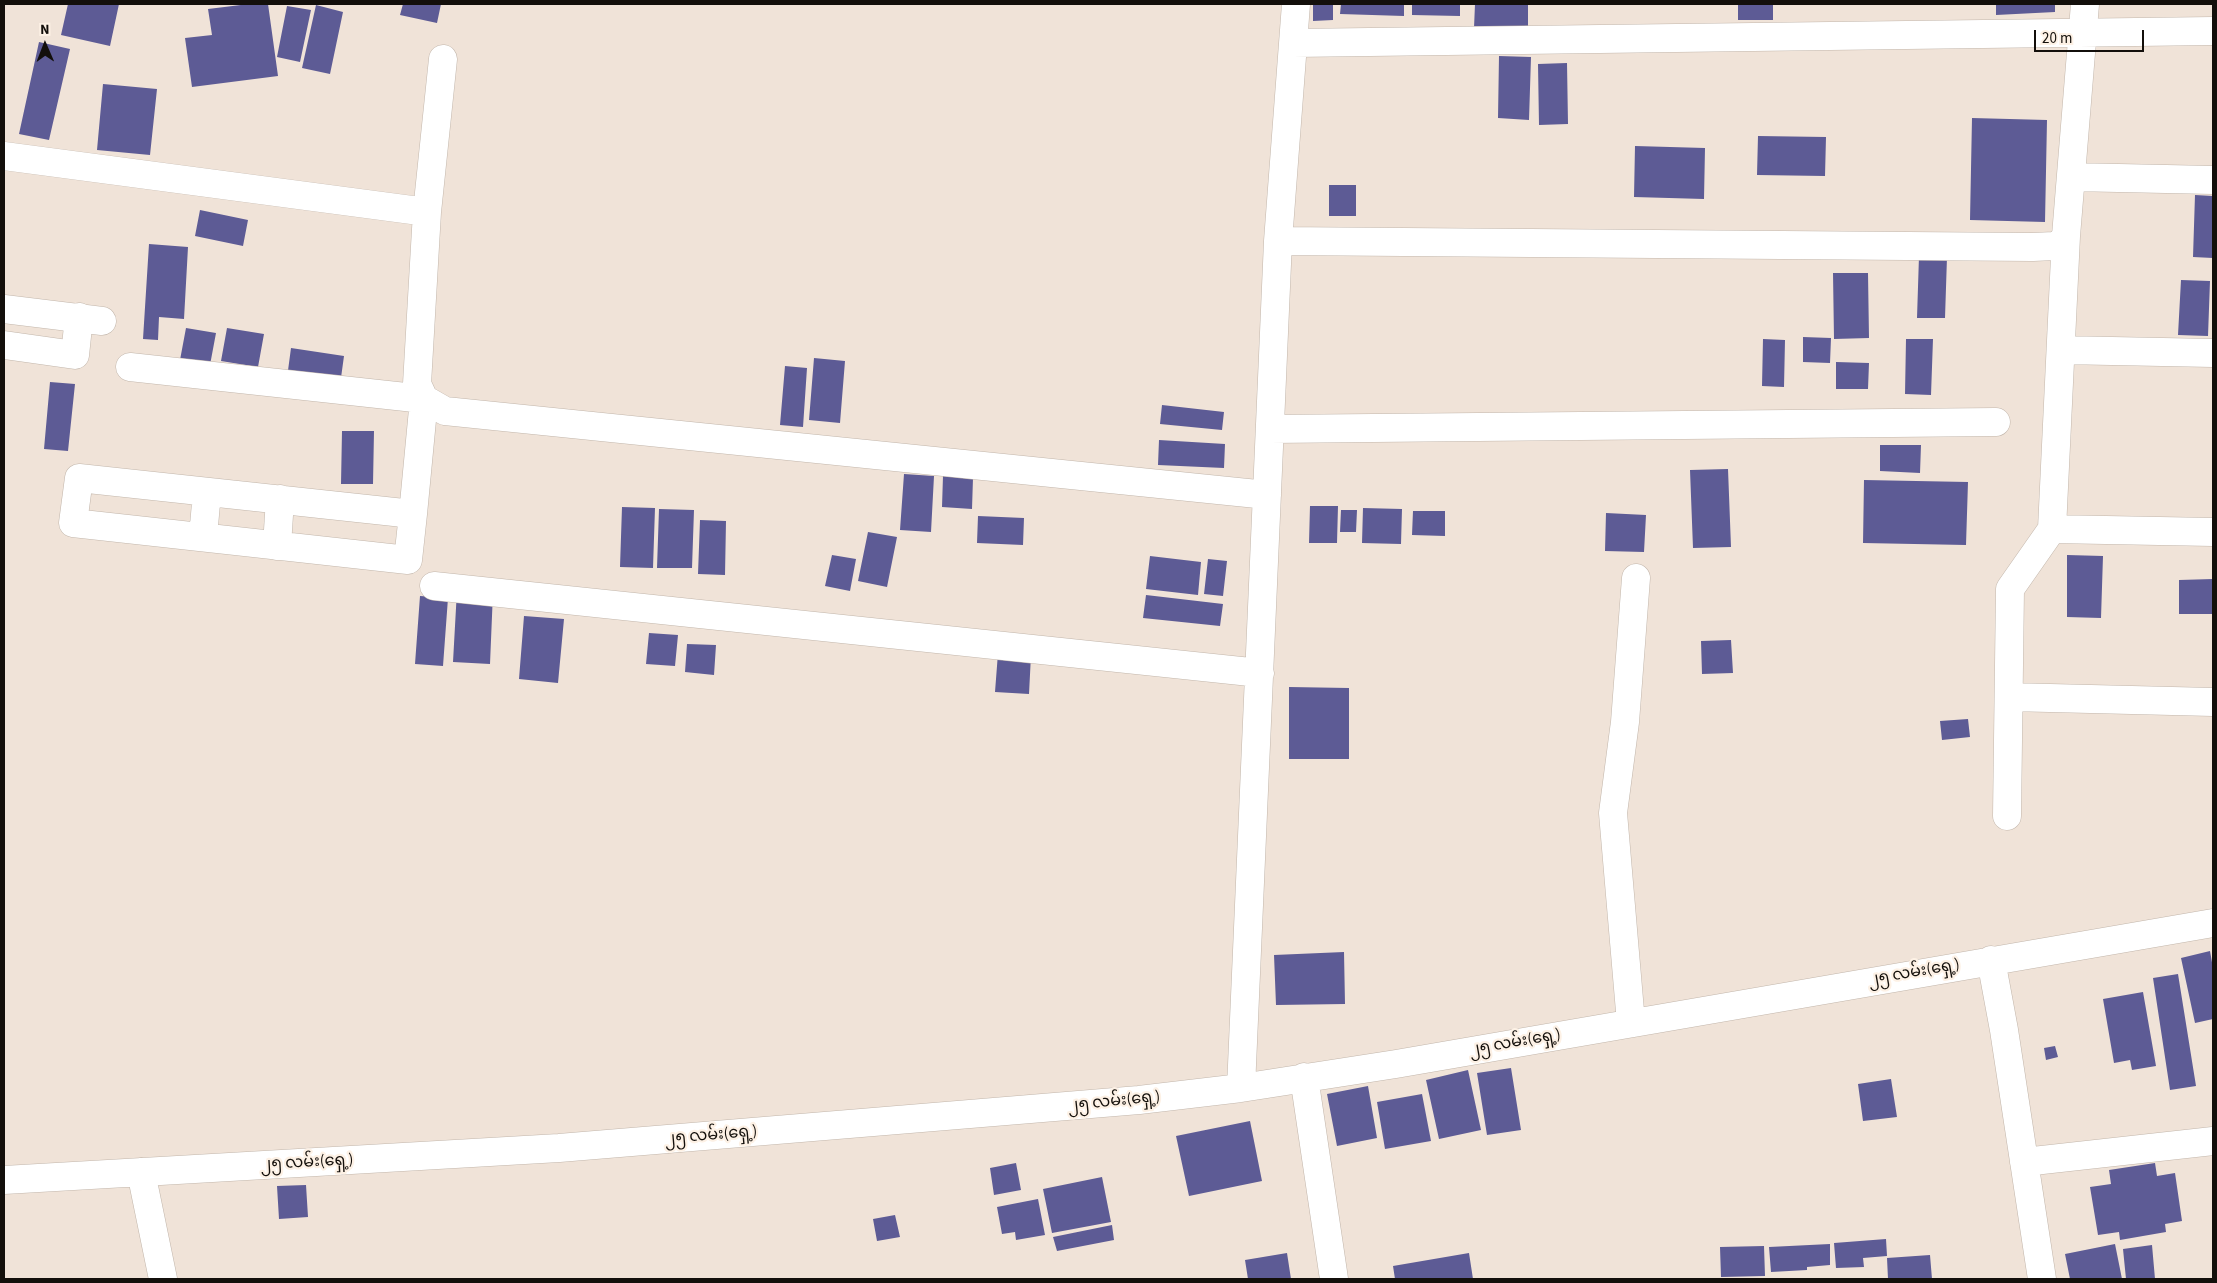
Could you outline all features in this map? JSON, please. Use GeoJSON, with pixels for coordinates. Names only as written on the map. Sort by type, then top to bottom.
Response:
{"type":"FeatureCollection","features":[{"type":"Feature","properties":{"kind":"street"},"geometry":{"type":"LineString","coordinates":[[1241,1088],[1278,241],[1296,4]]}},
{"type":"Feature","properties":{"kind":"street"},"geometry":{"type":"LineString","coordinates":[[2007,816],[2010,589],[2052,529],[2066,236],[2085,4]]}},
{"type":"Feature","properties":{"kind":"street"},"geometry":{"type":"LineString","coordinates":[[1293,43],[2213,31]]}},
{"type":"Feature","properties":{"kind":"street"},"geometry":{"type":"LineString","coordinates":[[413,514],[79,478],[73,523],[408,560],[413,514],[424,399],[417,384],[427,212],[444,59]]}},
{"type":"Feature","properties":{"kind":"street"},"geometry":{"type":"LineString","coordinates":[[4,156],[427,212]]}},
{"type":"Feature","properties":{"kind":"street"},"geometry":{"type":"LineString","coordinates":[[2071,177],[2213,180]]}},
{"type":"Feature","properties":{"kind":"street"},"geometry":{"type":"LineString","coordinates":[[1278,241],[2033,247],[2054,246],[2061,243],[2066,236]]}},
{"type":"Feature","properties":{"kind":"street"},"geometry":{"type":"LineString","coordinates":[[4,309],[90,319],[75,355],[4,345]]}},
{"type":"Feature","properties":{"kind":"street"},"geometry":{"type":"LineString","coordinates":[[2061,350],[2213,353]]}},
{"type":"Feature","properties":{"kind":"street"},"geometry":{"type":"LineString","coordinates":[[130,367],[424,399],[445,411],[1268,495]]}},
{"type":"Feature","properties":{"kind":"street"},"geometry":{"type":"LineString","coordinates":[[1270,429],[1996,422]]}},
{"type":"Feature","properties":{"kind":"street"},"geometry":{"type":"LineString","coordinates":[[203,537],[207,492]]}},
{"type":"Feature","properties":{"kind":"street"},"geometry":{"type":"LineString","coordinates":[[277,546],[280,499]]}},
{"type":"Feature","properties":{"kind":"street"},"geometry":{"type":"LineString","coordinates":[[2052,529],[2213,532]]}},
{"type":"Feature","properties":{"kind":"street"},"geometry":{"type":"LineString","coordinates":[[1630,1023],[1613,814],[1625,722],[1636,578]]}},
{"type":"Feature","properties":{"kind":"street"},"geometry":{"type":"LineString","coordinates":[[434,586],[1260,673]]}},
{"type":"Feature","properties":{"kind":"street"},"geometry":{"type":"LineString","coordinates":[[2009,697],[2213,702]]}},
{"type":"Feature","properties":{"kind":"street","name":"၂၅ လမ်း(ရှေ့)"},"geometry":{"type":"LineString","coordinates":[[4,1180],[568,1148],[1139,1100],[1241,1088],[1304,1078],[2213,923]]}},
{"type":"Feature","properties":{"kind":"street"},"geometry":{"type":"LineString","coordinates":[[1991,960],[2004,1030],[2042,1279]]}},
{"type":"Feature","properties":{"kind":"street"},"geometry":{"type":"LineString","coordinates":[[1304,1078],[1334,1279]]}},
{"type":"Feature","properties":{"kind":"street"},"geometry":{"type":"LineString","coordinates":[[2024,1162],[2213,1141]]}},
{"type":"Feature","properties":{"kind":"street"},"geometry":{"type":"LineString","coordinates":[[141,1172],[163,1279]]}},
{"type":"Feature","properties":{"kind":"building"},"geometry":{"type":"Polygon","coordinates":[[[68,4],[119,4],[110,46],[61,35],[68,4]]]}},
{"type":"Feature","properties":{"kind":"building"},"geometry":{"type":"Polygon","coordinates":[[[249,4],[268,4],[278,76],[192,87],[185,38],[212,35],[208,9],[249,4]]]}},
{"type":"Feature","properties":{"kind":"building"},"geometry":{"type":"Polygon","coordinates":[[[403,4],[441,4],[437,23],[400,15],[403,4]]]}},
{"type":"Feature","properties":{"kind":"building"},"geometry":{"type":"Polygon","coordinates":[[[1313,4],[1333,4],[1333,20],[1313,21],[1313,4]]]}},
{"type":"Feature","properties":{"kind":"building"},"geometry":{"type":"Polygon","coordinates":[[[1341,4],[1404,4],[1404,16],[1340,14],[1341,4]]]}},
{"type":"Feature","properties":{"kind":"building"},"geometry":{"type":"Polygon","coordinates":[[[1412,4],[1460,4],[1460,16],[1412,15],[1412,4]]]}},
{"type":"Feature","properties":{"kind":"building"},"geometry":{"type":"Polygon","coordinates":[[[1475,4],[1528,4],[1528,29],[1474,28],[1475,4]]]}},
{"type":"Feature","properties":{"kind":"building"},"geometry":{"type":"Polygon","coordinates":[[[1738,4],[1773,4],[1773,20],[1738,20],[1738,4]]]}},
{"type":"Feature","properties":{"kind":"building"},"geometry":{"type":"Polygon","coordinates":[[[1996,4],[2055,4],[2055,12],[1996,15],[1996,4]]]}},
{"type":"Feature","properties":{"kind":"building"},"geometry":{"type":"Polygon","coordinates":[[[316,5],[343,12],[330,74],[302,68],[316,5]]]}},
{"type":"Feature","properties":{"kind":"building"},"geometry":{"type":"Polygon","coordinates":[[[287,6],[311,10],[300,62],[277,57],[287,6]]]}},
{"type":"Feature","properties":{"kind":"building"},"geometry":{"type":"Polygon","coordinates":[[[39,42],[70,49],[49,140],[19,134],[39,42]]]}},
{"type":"Feature","properties":{"kind":"building"},"geometry":{"type":"Polygon","coordinates":[[[1499,56],[1531,57],[1529,120],[1498,118],[1499,56]]]}},
{"type":"Feature","properties":{"kind":"building"},"geometry":{"type":"Polygon","coordinates":[[[1567,63],[1568,124],[1539,125],[1538,64],[1567,63]]]}},
{"type":"Feature","properties":{"kind":"building"},"geometry":{"type":"Polygon","coordinates":[[[103,84],[157,89],[150,155],[97,150],[103,84]]]}},
{"type":"Feature","properties":{"kind":"building"},"geometry":{"type":"Polygon","coordinates":[[[1972,118],[2047,120],[2045,222],[1970,220],[1972,118]]]}},
{"type":"Feature","properties":{"kind":"building"},"geometry":{"type":"Polygon","coordinates":[[[1758,136],[1826,137],[1825,176],[1757,175],[1758,136]]]}},
{"type":"Feature","properties":{"kind":"building"},"geometry":{"type":"Polygon","coordinates":[[[1635,146],[1705,148],[1704,199],[1634,197],[1635,146]]]}},
{"type":"Feature","properties":{"kind":"building"},"geometry":{"type":"Polygon","coordinates":[[[1329,185],[1356,185],[1356,216],[1329,216],[1329,185]]]}},
{"type":"Feature","properties":{"kind":"building"},"geometry":{"type":"Polygon","coordinates":[[[2195,195],[2213,196],[2213,258],[2193,257],[2195,195]]]}},
{"type":"Feature","properties":{"kind":"building"},"geometry":{"type":"Polygon","coordinates":[[[200,210],[248,220],[243,246],[195,236],[200,210]]]}},
{"type":"Feature","properties":{"kind":"building"},"geometry":{"type":"Polygon","coordinates":[[[149,244],[188,247],[184,319],[159,317],[158,340],[143,339],[149,244]]]}},
{"type":"Feature","properties":{"kind":"building"},"geometry":{"type":"Polygon","coordinates":[[[1919,256],[1947,257],[1945,318],[1917,318],[1919,256]]]}},
{"type":"Feature","properties":{"kind":"building"},"geometry":{"type":"Polygon","coordinates":[[[1833,273],[1868,273],[1869,338],[1834,339],[1833,273]]]}},
{"type":"Feature","properties":{"kind":"building"},"geometry":{"type":"Polygon","coordinates":[[[2181,280],[2210,281],[2208,336],[2178,335],[2181,280]]]}},
{"type":"Feature","properties":{"kind":"building"},"geometry":{"type":"Polygon","coordinates":[[[186,328],[216,333],[210,365],[180,360],[186,328]]]}},
{"type":"Feature","properties":{"kind":"building"},"geometry":{"type":"Polygon","coordinates":[[[227,328],[264,334],[258,367],[221,361],[227,328]]]}},
{"type":"Feature","properties":{"kind":"building"},"geometry":{"type":"Polygon","coordinates":[[[1803,337],[1831,338],[1830,363],[1803,362],[1803,337]]]}},
{"type":"Feature","properties":{"kind":"building"},"geometry":{"type":"Polygon","coordinates":[[[1763,339],[1785,340],[1784,387],[1762,386],[1763,339]]]}},
{"type":"Feature","properties":{"kind":"building"},"geometry":{"type":"Polygon","coordinates":[[[1906,339],[1933,339],[1931,395],[1905,394],[1906,339]]]}},
{"type":"Feature","properties":{"kind":"building"},"geometry":{"type":"Polygon","coordinates":[[[291,348],[344,356],[340,385],[287,378],[291,348]]]}},
{"type":"Feature","properties":{"kind":"building"},"geometry":{"type":"Polygon","coordinates":[[[814,358],[845,361],[840,423],[809,420],[814,358]]]}},
{"type":"Feature","properties":{"kind":"building"},"geometry":{"type":"Polygon","coordinates":[[[1836,362],[1869,363],[1868,389],[1836,389],[1836,362]]]}},
{"type":"Feature","properties":{"kind":"building"},"geometry":{"type":"Polygon","coordinates":[[[785,366],[807,368],[803,427],[780,425],[785,366]]]}},
{"type":"Feature","properties":{"kind":"building"},"geometry":{"type":"Polygon","coordinates":[[[50,382],[75,384],[68,451],[44,449],[50,382]]]}},
{"type":"Feature","properties":{"kind":"building"},"geometry":{"type":"Polygon","coordinates":[[[1162,405],[1224,412],[1222,430],[1160,424],[1162,405]]]}},
{"type":"Feature","properties":{"kind":"building"},"geometry":{"type":"Polygon","coordinates":[[[342,431],[374,431],[373,484],[341,484],[342,431]]]}},
{"type":"Feature","properties":{"kind":"building"},"geometry":{"type":"Polygon","coordinates":[[[1159,440],[1225,444],[1224,468],[1158,465],[1159,440]]]}},
{"type":"Feature","properties":{"kind":"building"},"geometry":{"type":"Polygon","coordinates":[[[1880,445],[1921,445],[1920,473],[1880,471],[1880,445]]]}},
{"type":"Feature","properties":{"kind":"building"},"geometry":{"type":"Polygon","coordinates":[[[1728,469],[1731,547],[1693,548],[1690,470],[1728,469]]]}},
{"type":"Feature","properties":{"kind":"building"},"geometry":{"type":"Polygon","coordinates":[[[904,474],[934,476],[931,532],[900,530],[904,474]]]}},
{"type":"Feature","properties":{"kind":"building"},"geometry":{"type":"Polygon","coordinates":[[[943,476],[973,478],[972,509],[942,507],[943,476]]]}},
{"type":"Feature","properties":{"kind":"building"},"geometry":{"type":"Polygon","coordinates":[[[1864,480],[1968,482],[1966,545],[1863,543],[1864,480]]]}},
{"type":"Feature","properties":{"kind":"building"},"geometry":{"type":"Polygon","coordinates":[[[1310,506],[1338,506],[1337,543],[1309,543],[1310,506]]]}},
{"type":"Feature","properties":{"kind":"building"},"geometry":{"type":"Polygon","coordinates":[[[622,507],[655,508],[653,568],[620,567],[622,507]]]}},
{"type":"Feature","properties":{"kind":"building"},"geometry":{"type":"Polygon","coordinates":[[[1363,508],[1402,509],[1401,544],[1362,543],[1363,508]]]}},
{"type":"Feature","properties":{"kind":"building"},"geometry":{"type":"Polygon","coordinates":[[[659,509],[694,510],[692,568],[657,568],[659,509]]]}},
{"type":"Feature","properties":{"kind":"building"},"geometry":{"type":"Polygon","coordinates":[[[1341,510],[1357,510],[1356,532],[1340,532],[1341,510]]]}},
{"type":"Feature","properties":{"kind":"building"},"geometry":{"type":"Polygon","coordinates":[[[1413,511],[1445,511],[1445,536],[1412,535],[1413,511]]]}},
{"type":"Feature","properties":{"kind":"building"},"geometry":{"type":"Polygon","coordinates":[[[1606,513],[1646,515],[1644,552],[1605,551],[1606,513]]]}},
{"type":"Feature","properties":{"kind":"building"},"geometry":{"type":"Polygon","coordinates":[[[978,516],[1024,518],[1023,545],[977,543],[978,516]]]}},
{"type":"Feature","properties":{"kind":"building"},"geometry":{"type":"Polygon","coordinates":[[[700,520],[726,521],[725,575],[698,574],[700,520]]]}},
{"type":"Feature","properties":{"kind":"building"},"geometry":{"type":"Polygon","coordinates":[[[868,532],[897,537],[887,587],[858,581],[868,532]]]}},
{"type":"Feature","properties":{"kind":"building"},"geometry":{"type":"Polygon","coordinates":[[[832,555],[856,559],[850,591],[825,586],[832,555]]]}},
{"type":"Feature","properties":{"kind":"building"},"geometry":{"type":"Polygon","coordinates":[[[2067,555],[2103,556],[2101,618],[2067,617],[2067,555]]]}},
{"type":"Feature","properties":{"kind":"building"},"geometry":{"type":"Polygon","coordinates":[[[1150,556],[1201,562],[1198,595],[1146,589],[1150,556]]]}},
{"type":"Feature","properties":{"kind":"building"},"geometry":{"type":"Polygon","coordinates":[[[1208,559],[1227,561],[1223,596],[1204,594],[1208,559]]]}},
{"type":"Feature","properties":{"kind":"building"},"geometry":{"type":"Polygon","coordinates":[[[2213,579],[2213,614],[2179,614],[2179,580],[2213,579]]]}},
{"type":"Feature","properties":{"kind":"building"},"geometry":{"type":"Polygon","coordinates":[[[457,590],[493,592],[490,664],[453,662],[457,590]]]}},
{"type":"Feature","properties":{"kind":"building"},"geometry":{"type":"Polygon","coordinates":[[[1146,595],[1223,604],[1220,626],[1143,618],[1146,595]]]}},
{"type":"Feature","properties":{"kind":"building"},"geometry":{"type":"Polygon","coordinates":[[[420,596],[448,598],[443,666],[415,664],[420,596]]]}},
{"type":"Feature","properties":{"kind":"building"},"geometry":{"type":"Polygon","coordinates":[[[524,616],[564,619],[558,683],[519,679],[524,616]]]}},
{"type":"Feature","properties":{"kind":"building"},"geometry":{"type":"Polygon","coordinates":[[[649,633],[678,635],[675,666],[646,664],[649,633]]]}},
{"type":"Feature","properties":{"kind":"building"},"geometry":{"type":"Polygon","coordinates":[[[1731,640],[1733,673],[1702,674],[1701,641],[1731,640]]]}},
{"type":"Feature","properties":{"kind":"building"},"geometry":{"type":"Polygon","coordinates":[[[687,644],[716,645],[714,675],[685,672],[687,644]]]}},
{"type":"Feature","properties":{"kind":"building"},"geometry":{"type":"Polygon","coordinates":[[[998,653],[1031,655],[1029,694],[995,692],[998,653]]]}},
{"type":"Feature","properties":{"kind":"building"},"geometry":{"type":"Polygon","coordinates":[[[1289,687],[1349,688],[1349,759],[1289,759],[1289,687]]]}},
{"type":"Feature","properties":{"kind":"building"},"geometry":{"type":"Polygon","coordinates":[[[1968,719],[1970,737],[1942,740],[1940,721],[1968,719]]]}},
{"type":"Feature","properties":{"kind":"building"},"geometry":{"type":"Polygon","coordinates":[[[2210,951],[2213,968],[2213,1019],[2195,1023],[2181,958],[2210,951]]]}},
{"type":"Feature","properties":{"kind":"building"},"geometry":{"type":"Polygon","coordinates":[[[1344,952],[1345,1004],[1276,1005],[1274,955],[1344,952]]]}},
{"type":"Feature","properties":{"kind":"building"},"geometry":{"type":"Polygon","coordinates":[[[2178,974],[2196,1086],[2170,1090],[2153,978],[2178,974]]]}},
{"type":"Feature","properties":{"kind":"building"},"geometry":{"type":"Polygon","coordinates":[[[2143,992],[2156,1066],[2132,1070],[2130,1060],[2114,1063],[2103,999],[2143,992]]]}},
{"type":"Feature","properties":{"kind":"building"},"geometry":{"type":"Polygon","coordinates":[[[2055,1046],[2058,1057],[2046,1060],[2044,1048],[2055,1046]]]}},
{"type":"Feature","properties":{"kind":"building"},"geometry":{"type":"Polygon","coordinates":[[[1511,1068],[1521,1130],[1487,1135],[1477,1073],[1511,1068]]]}},
{"type":"Feature","properties":{"kind":"building"},"geometry":{"type":"Polygon","coordinates":[[[1468,1070],[1481,1130],[1439,1139],[1426,1080],[1468,1070]]]}},
{"type":"Feature","properties":{"kind":"building"},"geometry":{"type":"Polygon","coordinates":[[[1891,1079],[1897,1117],[1863,1121],[1858,1084],[1891,1079]]]}},
{"type":"Feature","properties":{"kind":"building"},"geometry":{"type":"Polygon","coordinates":[[[1368,1086],[1377,1138],[1337,1146],[1327,1094],[1368,1086]]]}},
{"type":"Feature","properties":{"kind":"building"},"geometry":{"type":"Polygon","coordinates":[[[1422,1094],[1431,1141],[1385,1149],[1377,1102],[1422,1094]]]}},
{"type":"Feature","properties":{"kind":"building"},"geometry":{"type":"Polygon","coordinates":[[[1250,1121],[1262,1181],[1189,1196],[1176,1136],[1250,1121]]]}},
{"type":"Feature","properties":{"kind":"building"},"geometry":{"type":"Polygon","coordinates":[[[1016,1163],[1021,1190],[994,1195],[990,1168],[1016,1163]]]}},
{"type":"Feature","properties":{"kind":"building"},"geometry":{"type":"Polygon","coordinates":[[[2155,1163],[2157,1176],[2175,1173],[2182,1221],[2165,1224],[2166,1232],[2120,1240],[2119,1232],[2098,1235],[2090,1187],[2111,1184],[2109,1170],[2155,1163]]]}},
{"type":"Feature","properties":{"kind":"building"},"geometry":{"type":"Polygon","coordinates":[[[1102,1177],[1111,1222],[1052,1233],[1043,1189],[1102,1177]]]}},
{"type":"Feature","properties":{"kind":"building"},"geometry":{"type":"Polygon","coordinates":[[[306,1185],[308,1217],[279,1219],[277,1186],[306,1185]]]}},
{"type":"Feature","properties":{"kind":"building"},"geometry":{"type":"Polygon","coordinates":[[[1038,1199],[1045,1235],[1016,1240],[1015,1232],[1002,1234],[997,1207],[1038,1199]]]}},
{"type":"Feature","properties":{"kind":"building"},"geometry":{"type":"Polygon","coordinates":[[[895,1215],[900,1237],[877,1241],[873,1219],[895,1215]]]}},
{"type":"Feature","properties":{"kind":"building"},"geometry":{"type":"Polygon","coordinates":[[[1112,1225],[1114,1240],[1057,1251],[1053,1237],[1112,1225]]]}},
{"type":"Feature","properties":{"kind":"building"},"geometry":{"type":"Polygon","coordinates":[[[1886,1239],[1887,1256],[1863,1258],[1864,1267],[1836,1268],[1834,1243],[1886,1239]]]}},
{"type":"Feature","properties":{"kind":"building"},"geometry":{"type":"Polygon","coordinates":[[[1830,1244],[1830,1265],[1807,1267],[1807,1270],[1771,1272],[1769,1247],[1830,1244]]]}},
{"type":"Feature","properties":{"kind":"building"},"geometry":{"type":"Polygon","coordinates":[[[2115,1244],[2122,1279],[2070,1279],[2065,1254],[2115,1244]]]}},
{"type":"Feature","properties":{"kind":"building"},"geometry":{"type":"Polygon","coordinates":[[[2152,1245],[2155,1279],[2126,1279],[2123,1249],[2152,1245]]]}},
{"type":"Feature","properties":{"kind":"building"},"geometry":{"type":"Polygon","coordinates":[[[1764,1246],[1765,1276],[1721,1277],[1720,1247],[1764,1246]]]}},
{"type":"Feature","properties":{"kind":"building"},"geometry":{"type":"Polygon","coordinates":[[[1287,1253],[1291,1279],[1248,1279],[1245,1260],[1287,1253]]]}},
{"type":"Feature","properties":{"kind":"building"},"geometry":{"type":"Polygon","coordinates":[[[1469,1253],[1473,1279],[1395,1279],[1393,1266],[1469,1253]]]}},
{"type":"Feature","properties":{"kind":"building"},"geometry":{"type":"Polygon","coordinates":[[[1930,1255],[1932,1279],[1888,1279],[1887,1258],[1930,1255]]]}}]}
